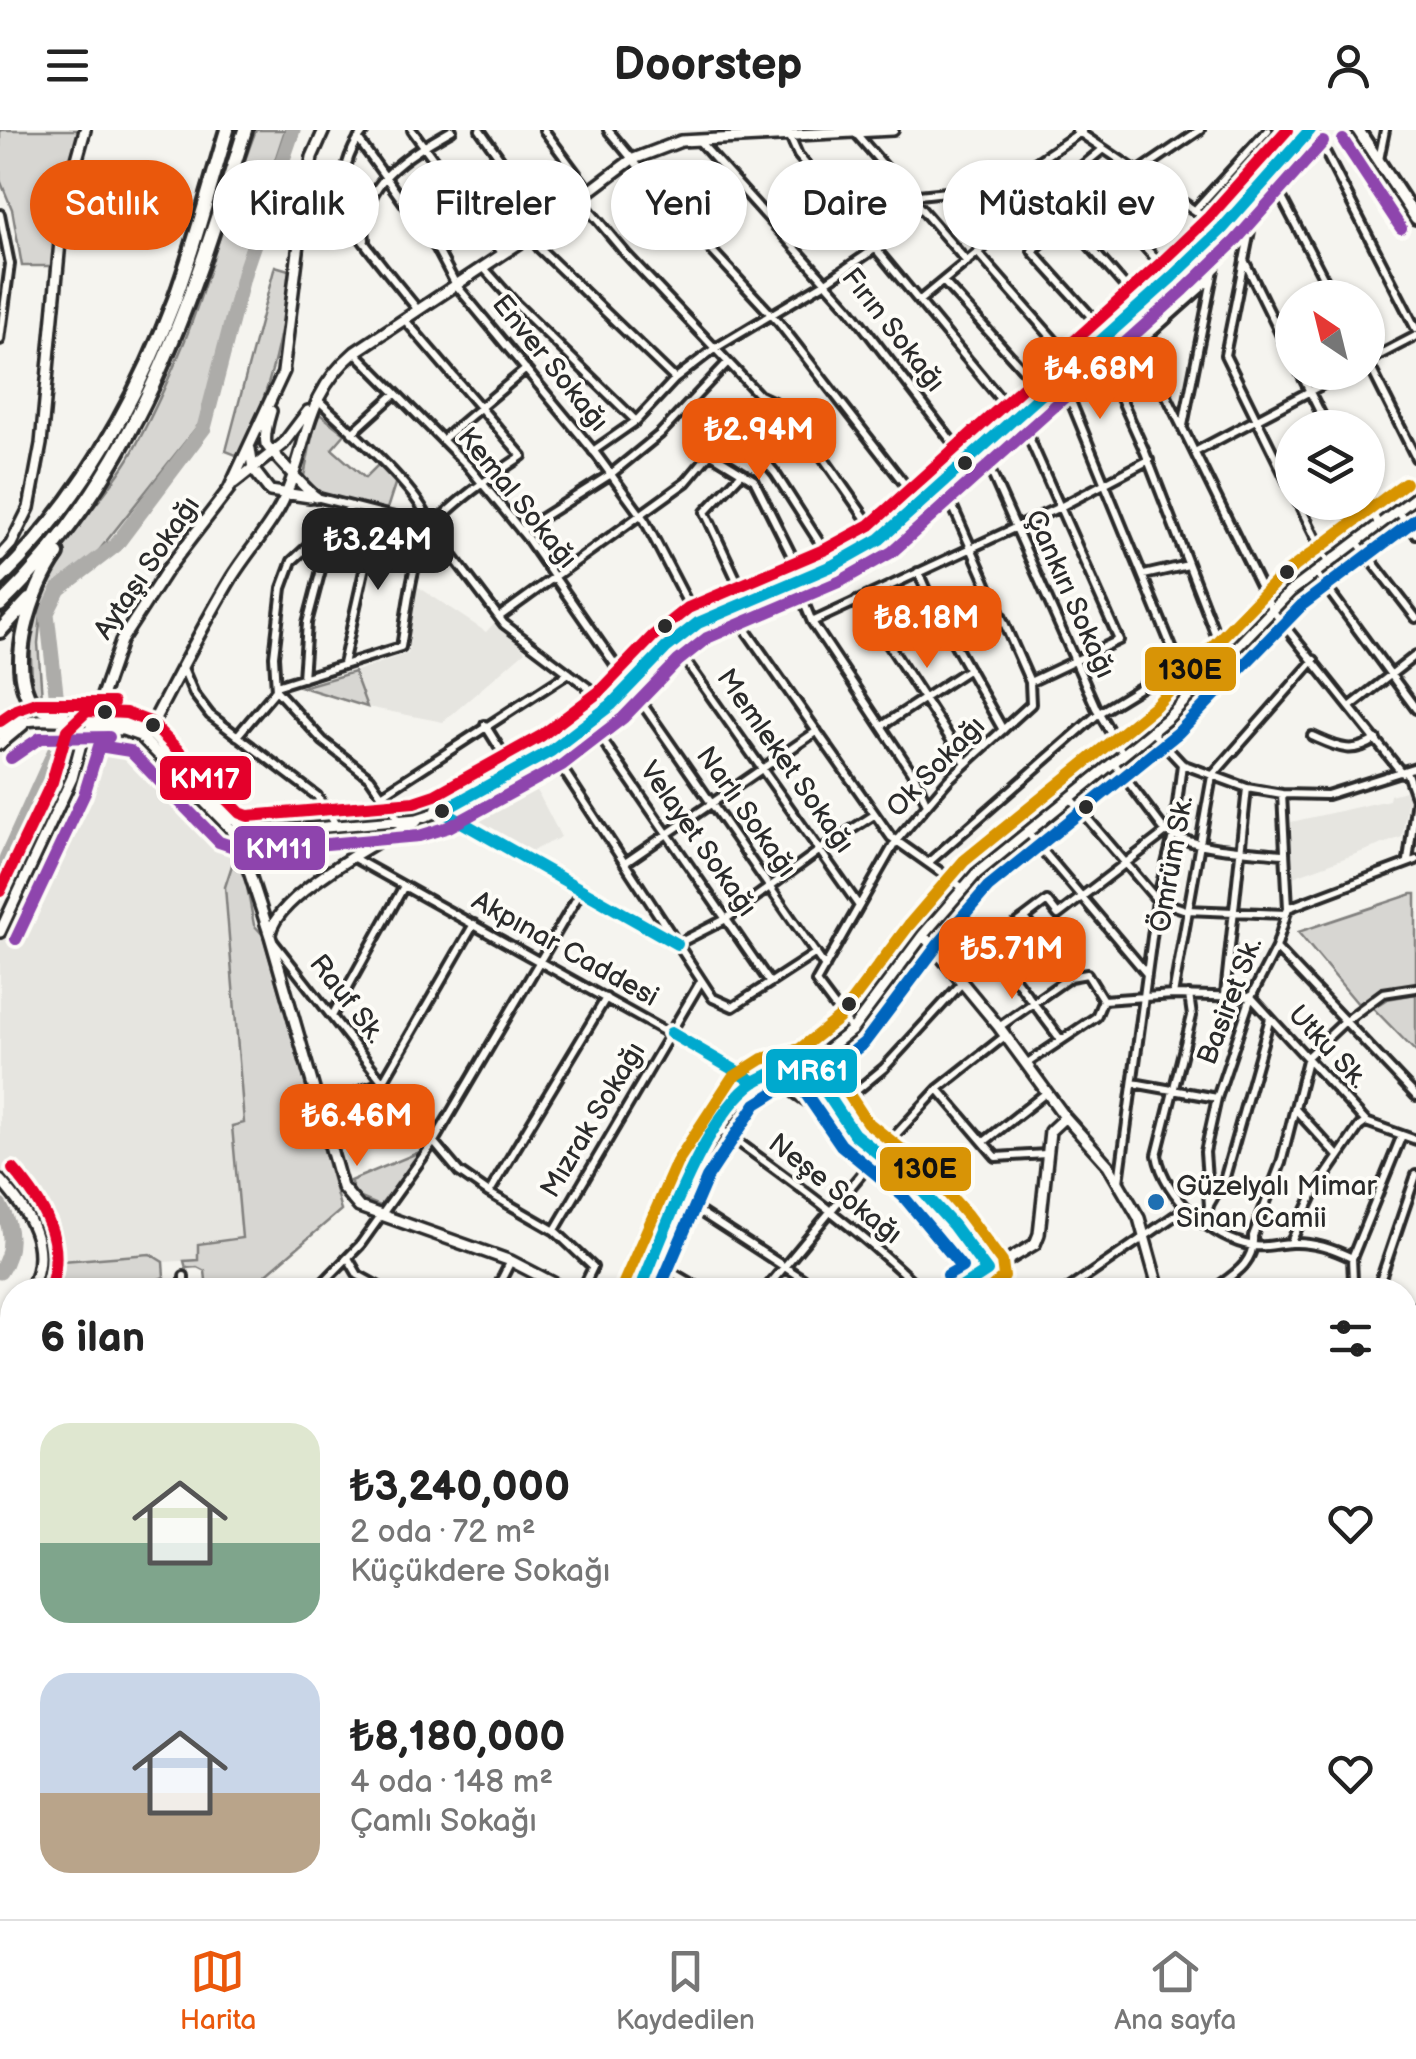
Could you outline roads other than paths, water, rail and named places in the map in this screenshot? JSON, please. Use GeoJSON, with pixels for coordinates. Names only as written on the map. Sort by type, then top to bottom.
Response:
{"type":"FeatureCollection","features":[{"type":"Feature","properties":{"kind":"highway"},"geometry":{"type":"LineString","coordinates":[[0,579],[71,496],[116,426],[174,300],[228,130]]}},
{"type":"Feature","properties":{"kind":"highway"},"geometry":{"type":"LineString","coordinates":[[0,630],[36,588],[93,503],[170,352],[245,130]]}},
{"type":"Feature","properties":{"kind":"highway"},"geometry":{"type":"LineString","coordinates":[[0,605],[45,557],[124,440]]}},
{"type":"Feature","properties":{"kind":"highway"},"geometry":{"type":"LineString","coordinates":[[36,588],[22,650],[26,693],[40,713],[76,721]]}},
{"type":"Feature","properties":{"kind":"main road"},"geometry":{"type":"LineString","coordinates":[[1358,130],[1414,216]]}},
{"type":"Feature","properties":{"kind":"street"},"geometry":{"type":"LineString","coordinates":[[0,556],[11,544],[29,508],[41,444],[63,210],[85,130]]}},
{"type":"Feature","properties":{"kind":"street"},"geometry":{"type":"LineString","coordinates":[[316,497],[266,445],[267,428],[284,371],[312,157],[324,130]]}},
{"type":"Feature","properties":{"kind":"street"},"geometry":{"type":"LineString","coordinates":[[348,160],[366,130]]}},
{"type":"Feature","properties":{"kind":"street"},"geometry":{"type":"LineString","coordinates":[[412,130],[502,253]]}},
{"type":"Feature","properties":{"kind":"street"},"geometry":{"type":"LineString","coordinates":[[379,183],[423,147],[452,130]]}},
{"type":"Feature","properties":{"kind":"street"},"geometry":{"type":"LineString","coordinates":[[480,130],[501,160]]}},
{"type":"Feature","properties":{"kind":"street"},"geometry":{"type":"LineString","coordinates":[[544,130],[566,160]]}},
{"type":"Feature","properties":{"kind":"street"},"geometry":{"type":"LineString","coordinates":[[608,130],[631,160],[681,141],[893,130]]}},
{"type":"Feature","properties":{"kind":"street"},"geometry":{"type":"LineString","coordinates":[[673,130],[681,141]]}},
{"type":"Feature","properties":{"kind":"street"},"geometry":{"type":"LineString","coordinates":[[733,130],[739,140]]}},
{"type":"Feature","properties":{"kind":"street"},"geometry":{"type":"LineString","coordinates":[[1156,160],[1200,130]]}},
{"type":"Feature","properties":{"kind":"street"},"geometry":{"type":"LineString","coordinates":[[1195,210],[1268,130]]}},
{"type":"Feature","properties":{"kind":"street"},"geometry":{"type":"LineString","coordinates":[[270,936],[273,920],[352,857],[551,752],[611,705],[698,623],[834,565],[880,540],[1172,278],[1312,130],[1416,332],[1385,351]]}},
{"type":"Feature","properties":{"kind":"street"},"geometry":{"type":"LineString","coordinates":[[1379,162],[1385,130]]}},
{"type":"Feature","properties":{"kind":"street"},"geometry":{"type":"LineString","coordinates":[[853,131],[878,160]]}},
{"type":"Feature","properties":{"kind":"street"},"geometry":{"type":"LineString","coordinates":[[923,195],[948,192],[1035,163],[1079,131],[1120,160]]}},
{"type":"Feature","properties":{"kind":"street"},"geometry":{"type":"LineString","coordinates":[[789,133],[802,160]]}},
{"type":"Feature","properties":{"kind":"street","name":"Enver Sokağı"},"geometry":{"type":"LineString","coordinates":[[358,139],[437,249],[456,285],[640,514],[698,623]]}},
{"type":"Feature","properties":{"kind":"street","name":"Fırın Sokağı"},"geometry":{"type":"LineString","coordinates":[[698,141],[881,346],[967,461]]}},
{"type":"Feature","properties":{"kind":"street"},"geometry":{"type":"LineString","coordinates":[[1090,160],[1103,149]]}},
{"type":"Feature","properties":{"kind":"street"},"geometry":{"type":"LineString","coordinates":[[1270,174],[1325,280]]}},
{"type":"Feature","properties":{"kind":"street"},"geometry":{"type":"LineString","coordinates":[[1258,189],[1226,355],[1275,456]]}},
{"type":"Feature","properties":{"kind":"street"},"geometry":{"type":"LineString","coordinates":[[1414,216],[1416,199]]}},
{"type":"Feature","properties":{"kind":"street"},"geometry":{"type":"LineString","coordinates":[[1189,206],[1222,229]]}},
{"type":"Feature","properties":{"kind":"street"},"geometry":{"type":"LineString","coordinates":[[591,212],[726,363],[759,395],[791,412],[880,540]]}},
{"type":"Feature","properties":{"kind":"street"},"geometry":{"type":"LineString","coordinates":[[923,212],[966,262]]}},
{"type":"Feature","properties":{"kind":"street"},"geometry":{"type":"LineString","coordinates":[[0,214],[10,264],[2,295],[6,310],[0,340]]}},
{"type":"Feature","properties":{"kind":"street"},"geometry":{"type":"LineString","coordinates":[[1182,427],[1222,229]]}},
{"type":"Feature","properties":{"kind":"street"},"geometry":{"type":"LineString","coordinates":[[371,250],[418,310]]}},
{"type":"Feature","properties":{"kind":"street"},"geometry":{"type":"LineString","coordinates":[[229,489],[290,436],[339,365],[507,250]]}},
{"type":"Feature","properties":{"kind":"street"},"geometry":{"type":"LineString","coordinates":[[541,250],[675,379]]}},
{"type":"Feature","properties":{"kind":"street"},"geometry":{"type":"LineString","coordinates":[[712,250],[831,387],[920,504]]}},
{"type":"Feature","properties":{"kind":"street"},"geometry":{"type":"LineString","coordinates":[[593,451],[636,421],[675,379],[714,350],[873,250]]}},
{"type":"Feature","properties":{"kind":"street"},"geometry":{"type":"LineString","coordinates":[[878,250],[1017,416],[1062,506],[1119,640],[1030,682],[942,483]]}},
{"type":"Feature","properties":{"kind":"street"},"geometry":{"type":"LineString","coordinates":[[920,300],[980,250]]}},
{"type":"Feature","properties":{"kind":"street"},"geometry":{"type":"LineString","coordinates":[[1033,250],[1108,335]]}},
{"type":"Feature","properties":{"kind":"street"},"geometry":{"type":"LineString","coordinates":[[1094,250],[1141,305]]}},
{"type":"Feature","properties":{"kind":"street"},"geometry":{"type":"LineString","coordinates":[[1147,250],[1172,278]]}},
{"type":"Feature","properties":{"kind":"street"},"geometry":{"type":"LineString","coordinates":[[978,252],[1075,364]]}},
{"type":"Feature","properties":{"kind":"street"},"geometry":{"type":"LineString","coordinates":[[1244,260],[1275,323]]}},
{"type":"Feature","properties":{"kind":"street"},"geometry":{"type":"LineString","coordinates":[[483,267],[636,421]]}},
{"type":"Feature","properties":{"kind":"street"},"geometry":{"type":"LineString","coordinates":[[1142,341],[1210,280]]}},
{"type":"Feature","properties":{"kind":"street"},"geometry":{"type":"LineString","coordinates":[[943,281],[1044,393]]}},
{"type":"Feature","properties":{"kind":"street"},"geometry":{"type":"LineString","coordinates":[[1070,798],[1156,900],[1186,910],[1287,911],[1412,860],[1416,799],[1404,772],[1272,610],[1128,316]]}},
{"type":"Feature","properties":{"kind":"street"},"geometry":{"type":"LineString","coordinates":[[237,736],[276,688],[400,647],[412,582],[432,527],[482,483],[522,456],[404,319]]}},
{"type":"Feature","properties":{"kind":"street"},"geometry":{"type":"LineString","coordinates":[[1097,344],[1148,460],[1225,659]]}},
{"type":"Feature","properties":{"kind":"street","name":"Kemal Sokağı"},"geometry":{"type":"LineString","coordinates":[[356,352],[482,483],[554,576],[629,684]]}},
{"type":"Feature","properties":{"kind":"street"},"geometry":{"type":"LineString","coordinates":[[520,530],[611,474],[660,434],[726,363]]}},
{"type":"Feature","properties":{"kind":"street"},"geometry":{"type":"LineString","coordinates":[[442,440],[526,369]]}},
{"type":"Feature","properties":{"kind":"street"},"geometry":{"type":"LineString","coordinates":[[229,489],[284,371]]}},
{"type":"Feature","properties":{"kind":"street"},"geometry":{"type":"LineString","coordinates":[[1060,378],[1191,694]]}},
{"type":"Feature","properties":{"kind":"street"},"geometry":{"type":"LineString","coordinates":[[1194,452],[1313,390]]}},
{"type":"Feature","properties":{"kind":"street"},"geometry":{"type":"LineString","coordinates":[[1382,390],[1416,458]]}},
{"type":"Feature","properties":{"kind":"street"},"geometry":{"type":"LineString","coordinates":[[1309,392],[1318,410]]}},
{"type":"Feature","properties":{"kind":"street"},"geometry":{"type":"LineString","coordinates":[[352,433],[395,394]]}},
{"type":"Feature","properties":{"kind":"street"},"geometry":{"type":"LineString","coordinates":[[499,617],[686,482],[759,395]]}},
{"type":"Feature","properties":{"kind":"street"},"geometry":{"type":"LineString","coordinates":[[316,398],[401,481],[499,617],[611,705]]}},
{"type":"Feature","properties":{"kind":"street"},"geometry":{"type":"LineString","coordinates":[[146,735],[234,575],[285,495],[316,398]]}},
{"type":"Feature","properties":{"kind":"street"},"geometry":{"type":"LineString","coordinates":[[791,412],[754,448],[834,565]]}},
{"type":"Feature","properties":{"kind":"street"},"geometry":{"type":"LineString","coordinates":[[250,446],[249,458],[264,486],[285,495],[316,497],[432,527]]}},
{"type":"Feature","properties":{"kind":"street","name":"Çankırı Sokağı"},"geometry":{"type":"LineString","coordinates":[[980,449],[1099,714],[1124,755]]}},
{"type":"Feature","properties":{"kind":"street"},"geometry":{"type":"LineString","coordinates":[[710,453],[754,480],[799,580],[812,622],[915,777],[926,802]]}},
{"type":"Feature","properties":{"kind":"street"},"geometry":{"type":"LineString","coordinates":[[812,622],[1062,506],[1148,460]]}},
{"type":"Feature","properties":{"kind":"street"},"geometry":{"type":"LineString","coordinates":[[742,473],[705,512],[747,602]]}},
{"type":"Feature","properties":{"kind":"street","name":"Aytaşı Sokağı"},"geometry":{"type":"LineString","coordinates":[[97,714],[112,660],[122,641],[167,570],[229,489]]}},
{"type":"Feature","properties":{"kind":"street"},"geometry":{"type":"LineString","coordinates":[[646,1278],[692,1170],[718,1127],[755,1082],[808,1065],[852,1030],[922,935],[964,888],[1152,732],[1272,610],[1416,498]]}},
{"type":"Feature","properties":{"kind":"street"},"geometry":{"type":"LineString","coordinates":[[352,506],[292,561],[282,588],[274,656],[276,688],[323,740],[370,778],[400,821]]}},
{"type":"Feature","properties":{"kind":"street"},"geometry":{"type":"LineString","coordinates":[[1398,512],[1416,534]]}},
{"type":"Feature","properties":{"kind":"street"},"geometry":{"type":"LineString","coordinates":[[342,665],[376,513]]}},
{"type":"Feature","properties":{"kind":"street"},"geometry":{"type":"LineString","coordinates":[[1307,520],[1328,563]]}},
{"type":"Feature","properties":{"kind":"street"},"geometry":{"type":"LineString","coordinates":[[1377,520],[1380,526]]}},
{"type":"Feature","properties":{"kind":"street"},"geometry":{"type":"LineString","coordinates":[[303,678],[307,623],[332,528]]}},
{"type":"Feature","properties":{"kind":"street"},"geometry":{"type":"LineString","coordinates":[[1358,543],[1416,618]]}},
{"type":"Feature","properties":{"kind":"street"},"geometry":{"type":"LineString","coordinates":[[1144,576],[1188,564]]}},
{"type":"Feature","properties":{"kind":"street"},"geometry":{"type":"LineString","coordinates":[[918,572],[1003,730]]}},
{"type":"Feature","properties":{"kind":"street"},"geometry":{"type":"LineString","coordinates":[[1316,573],[1416,709]]}},
{"type":"Feature","properties":{"kind":"street"},"geometry":{"type":"LineString","coordinates":[[856,601],[966,763]]}},
{"type":"Feature","properties":{"kind":"street"},"geometry":{"type":"LineString","coordinates":[[731,608],[874,815],[896,840],[964,888]]}},
{"type":"Feature","properties":{"kind":"street","name":"Memleket Sokağı"},"geometry":{"type":"LineString","coordinates":[[674,643],[859,906]]}},
{"type":"Feature","properties":{"kind":"street"},"geometry":{"type":"LineString","coordinates":[[1351,706],[1416,655]]}},
{"type":"Feature","properties":{"kind":"street","name":"Ömrüm Sk."},"geometry":{"type":"LineString","coordinates":[[1172,995],[1212,776],[1314,660]]}},
{"type":"Feature","properties":{"kind":"street"},"geometry":{"type":"LineString","coordinates":[[928,862],[1099,714],[1179,664]]}},
{"type":"Feature","properties":{"kind":"street"},"geometry":{"type":"LineString","coordinates":[[182,666],[194,694],[210,715],[317,796],[336,825]]}},
{"type":"Feature","properties":{"kind":"street"},"geometry":{"type":"LineString","coordinates":[[882,726],[969,669]]}},
{"type":"Feature","properties":{"kind":"street"},"geometry":{"type":"LineString","coordinates":[[383,794],[569,674]]}},
{"type":"Feature","properties":{"kind":"street","name":"Ok Sokağı"},"geometry":{"type":"LineString","coordinates":[[825,967],[896,840],[926,802],[1031,704],[1030,682]]}},
{"type":"Feature","properties":{"kind":"street","name":"Narlı Sokağı"},"geometry":{"type":"LineString","coordinates":[[629,684],[825,967]]}},
{"type":"Feature","properties":{"kind":"street"},"geometry":{"type":"LineString","coordinates":[[0,734],[40,713]]}},
{"type":"Feature","properties":{"kind":"street"},"geometry":{"type":"LineString","coordinates":[[0,744],[40,713]]}},
{"type":"Feature","properties":{"kind":"street"},"geometry":{"type":"LineString","coordinates":[[97,714],[108,728]]}},
{"type":"Feature","properties":{"kind":"street"},"geometry":{"type":"LineString","coordinates":[[76,721],[97,714],[136,724],[230,828],[245,859],[270,936],[342,1187],[358,1207],[511,1261],[544,1278]]}},
{"type":"Feature","properties":{"kind":"street"},"geometry":{"type":"LineString","coordinates":[[0,932],[72,778],[84,727],[76,721]]}},
{"type":"Feature","properties":{"kind":"street","name":"Velayet Sokağı"},"geometry":{"type":"LineString","coordinates":[[590,722],[770,982]]}},
{"type":"Feature","properties":{"kind":"street"},"geometry":{"type":"LineString","coordinates":[[485,725],[515,773]]}},
{"type":"Feature","properties":{"kind":"street"},"geometry":{"type":"LineString","coordinates":[[83,737],[91,728],[146,735],[236,822],[266,833]]}},
{"type":"Feature","properties":{"kind":"street"},"geometry":{"type":"LineString","coordinates":[[626,863],[817,731]]}},
{"type":"Feature","properties":{"kind":"street"},"geometry":{"type":"LineString","coordinates":[[1152,732],[1182,764],[1247,788],[1282,794],[1327,795],[1416,768]]}},
{"type":"Feature","properties":{"kind":"street"},"geometry":{"type":"LineString","coordinates":[[1312,736],[1343,750],[1366,746],[1376,739]]}},
{"type":"Feature","properties":{"kind":"street"},"geometry":{"type":"LineString","coordinates":[[551,752],[714,998],[734,1007],[816,953]]}},
{"type":"Feature","properties":{"kind":"street"},"geometry":{"type":"LineString","coordinates":[[1114,763],[1170,834],[1199,843],[1283,854]]}},
{"type":"Feature","properties":{"kind":"street"},"geometry":{"type":"LineString","coordinates":[[1118,1182],[1156,900],[1182,764]]}},
{"type":"Feature","properties":{"kind":"street"},"geometry":{"type":"LineString","coordinates":[[1224,994],[1247,788]]}},
{"type":"Feature","properties":{"kind":"street","name":"Basiret Sk."},"geometry":{"type":"LineString","coordinates":[[1202,1223],[1208,1206],[1205,1152],[1217,1098],[1251,997],[1276,948],[1287,911],[1282,794]]}},
{"type":"Feature","properties":{"kind":"street"},"geometry":{"type":"LineString","coordinates":[[442,811],[677,944]]}},
{"type":"Feature","properties":{"kind":"street"},"geometry":{"type":"LineString","coordinates":[[677,944],[726,919],[874,815]]}},
{"type":"Feature","properties":{"kind":"street"},"geometry":{"type":"LineString","coordinates":[[230,828],[246,834],[266,833],[425,817]]}},
{"type":"Feature","properties":{"kind":"street"},"geometry":{"type":"LineString","coordinates":[[369,823],[382,828],[382,837],[374,845]]}},
{"type":"Feature","properties":{"kind":"street"},"geometry":{"type":"LineString","coordinates":[[1027,832],[1148,975]]}},
{"type":"Feature","properties":{"kind":"street"},"geometry":{"type":"LineString","coordinates":[[245,859],[248,844],[266,833]]}},
{"type":"Feature","properties":{"kind":"street"},"geometry":{"type":"LineString","coordinates":[[953,972],[1047,901],[1058,915],[1170,834]]}},
{"type":"Feature","properties":{"kind":"street","name":"Akpınar Caddesi"},"geometry":{"type":"LineString","coordinates":[[352,857],[755,1082]]}},
{"type":"Feature","properties":{"kind":"street"},"geometry":{"type":"LineString","coordinates":[[332,1016],[404,886]]}},
{"type":"Feature","properties":{"kind":"street"},"geometry":{"type":"LineString","coordinates":[[327,1278],[348,1258],[433,1143],[581,892]]}},
{"type":"Feature","properties":{"kind":"street"},"geometry":{"type":"LineString","coordinates":[[258,901],[270,912],[290,904]]}},
{"type":"Feature","properties":{"kind":"street"},"geometry":{"type":"LineString","coordinates":[[1025,918],[1070,977]]}},
{"type":"Feature","properties":{"kind":"street"},"geometry":{"type":"LineString","coordinates":[[317,1108],[383,1082],[474,924]]}},
{"type":"Feature","properties":{"kind":"street"},"geometry":{"type":"LineString","coordinates":[[922,935],[1108,1165],[1139,1218],[1156,1278]]}},
{"type":"Feature","properties":{"kind":"street","name":"Rauf Sk."},"geometry":{"type":"LineString","coordinates":[[270,936],[383,1082],[459,1172],[554,1231],[594,1268],[589,1278]]}},
{"type":"Feature","properties":{"kind":"street"},"geometry":{"type":"LineString","coordinates":[[989,944],[1061,1040]]}},
{"type":"Feature","properties":{"kind":"street"},"geometry":{"type":"LineString","coordinates":[[1276,948],[1416,1096]]}},
{"type":"Feature","properties":{"kind":"street"},"geometry":{"type":"LineString","coordinates":[[825,967],[816,982],[852,1030]]}},
{"type":"Feature","properties":{"kind":"street"},"geometry":{"type":"LineString","coordinates":[[776,1278],[878,1154],[938,1089],[1034,1002],[1070,977],[1087,974],[1103,1000],[1096,1017],[1026,1064]]}},
{"type":"Feature","properties":{"kind":"street","name":"Mızrak Sokağı"},"geometry":{"type":"LineString","coordinates":[[554,1231],[701,981]]}},
{"type":"Feature","properties":{"kind":"street"},"geometry":{"type":"LineString","coordinates":[[838,1106],[884,1068],[962,983]]}},
{"type":"Feature","properties":{"kind":"street"},"geometry":{"type":"LineString","coordinates":[[1230,1278],[1246,1266],[1254,1246],[1253,1236],[1282,1163],[1308,1056],[1383,993],[1416,988]]}},
{"type":"Feature","properties":{"kind":"street","name":"Utku Sk."},"geometry":{"type":"LineString","coordinates":[[1103,1000],[1172,995],[1251,997],[1366,1122],[1416,1140]]}},
{"type":"Feature","properties":{"kind":"street"},"geometry":{"type":"LineString","coordinates":[[1189,995],[1192,1016],[1158,1155],[1160,1168],[1186,1208],[1209,1229],[1254,1246],[1307,1243],[1352,1258]]}},
{"type":"Feature","properties":{"kind":"street"},"geometry":{"type":"LineString","coordinates":[[489,1193],[606,998]]}},
{"type":"Feature","properties":{"kind":"street"},"geometry":{"type":"LineString","coordinates":[[1208,1206],[1225,1177],[1270,1018]]}},
{"type":"Feature","properties":{"kind":"street"},"geometry":{"type":"LineString","coordinates":[[808,1065],[854,1134]]}},
{"type":"Feature","properties":{"kind":"street"},"geometry":{"type":"LineString","coordinates":[[770,1075],[916,1183],[953,1225],[991,1278]]}},
{"type":"Feature","properties":{"kind":"street"},"geometry":{"type":"LineString","coordinates":[[1132,1084],[1217,1098]]}},
{"type":"Feature","properties":{"kind":"street"},"geometry":{"type":"LineString","coordinates":[[938,1089],[996,1157],[1046,1154]]}},
{"type":"Feature","properties":{"kind":"street"},"geometry":{"type":"LineString","coordinates":[[984,1142],[1047,1092]]}},
{"type":"Feature","properties":{"kind":"street"},"geometry":{"type":"LineString","coordinates":[[1294,1108],[1338,1156]]}},
{"type":"Feature","properties":{"kind":"street"},"geometry":{"type":"LineString","coordinates":[[976,1278],[1034,1244],[1039,1234],[1050,1131],[1066,1116]]}},
{"type":"Feature","properties":{"kind":"street"},"geometry":{"type":"LineString","coordinates":[[1291,1243],[1315,1191],[1366,1122]]}},
{"type":"Feature","properties":{"kind":"street","name":"Neşe Sokağı"},"geometry":{"type":"LineString","coordinates":[[718,1127],[832,1212],[909,1278]]}},
{"type":"Feature","properties":{"kind":"street"},"geometry":{"type":"LineString","coordinates":[[1356,1278],[1352,1258],[1402,1135]]}},
{"type":"Feature","properties":{"kind":"street"},"geometry":{"type":"LineString","coordinates":[[1381,1278],[1416,1176]]}},
{"type":"Feature","properties":{"kind":"street"},"geometry":{"type":"LineString","coordinates":[[0,1180],[26,1210],[36,1232],[39,1258],[33,1278]]}},
{"type":"Feature","properties":{"kind":"street"},"geometry":{"type":"LineString","coordinates":[[680,1199],[803,1278]]}},
{"type":"Feature","properties":{"kind":"street"},"geometry":{"type":"LineString","coordinates":[[1084,1278],[1186,1208]]}},
{"type":"Feature","properties":{"kind":"street"},"geometry":{"type":"LineString","coordinates":[[348,1258],[363,1278]]}},
{"type":"Feature","properties":{"kind":"street"},"geometry":{"type":"LineString","coordinates":[[502,1278],[511,1261]]}},
{"type":"Feature","properties":{"kind":"street"},"geometry":{"type":"LineString","coordinates":[[653,1262],[681,1278]]}},
{"type":"Feature","properties":{"kind":"waterway"},"geometry":{"type":"LineString","coordinates":[[0,872],[61,737],[47,613],[59,589],[116,545],[204,428],[245,270],[293,130]]}},
{"type":"Feature","properties":{"kind":"waterway"},"geometry":{"type":"LineString","coordinates":[[0,1206],[10,1239],[8,1256],[0,1272]]}},
{"type":"Feature","properties":{"kind":"place","name":"Güzelyalı Mimar Sinan Camii"},"geometry":{"type":"Point","coordinates":[1156,1202]}}]}
